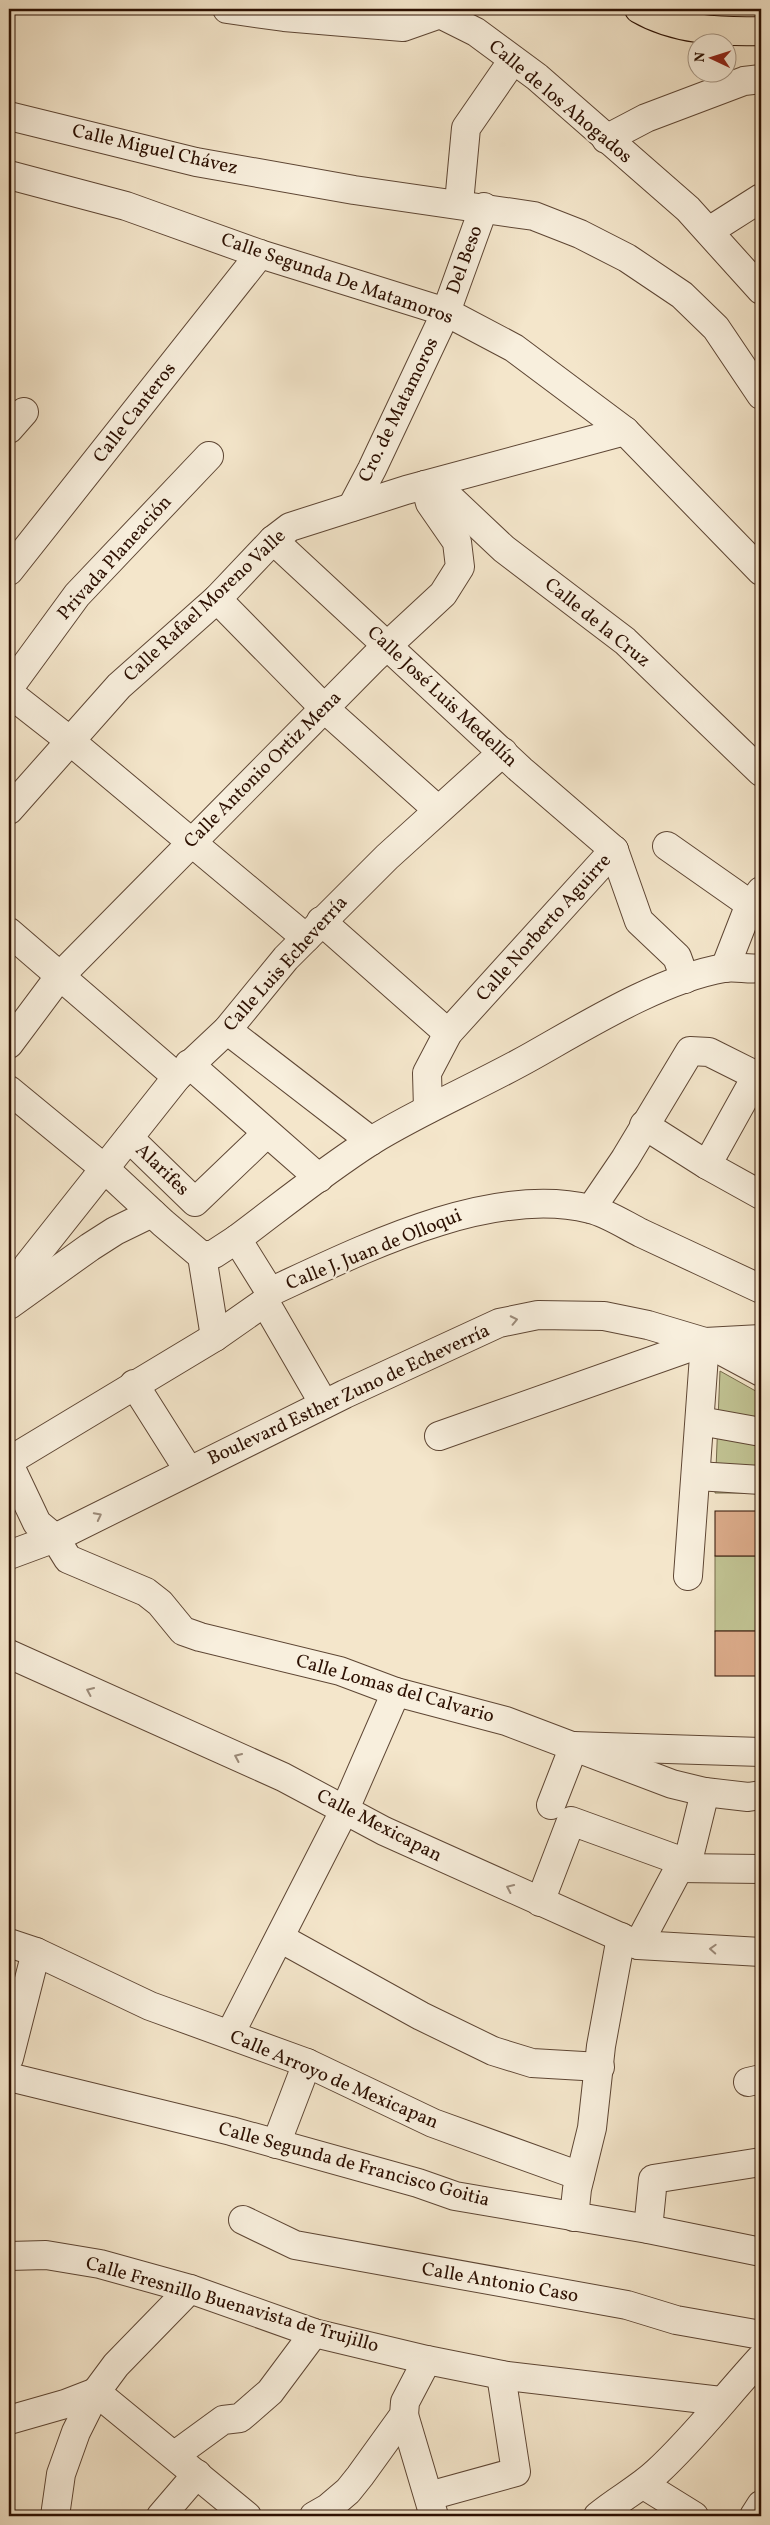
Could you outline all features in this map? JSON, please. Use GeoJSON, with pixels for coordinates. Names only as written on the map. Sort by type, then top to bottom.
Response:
{"type":"FeatureCollection","features":[{"type":"Feature","properties":{"kind":"main road"},"geometry":{"type":"LineString","coordinates":[[638,9],[690,27],[730,31],[761,31]]}},
{"type":"Feature","properties":{"kind":"street","name":"Calle de los Ahogados"},"geometry":{"type":"LineString","coordinates":[[227,9],[284,16],[402,18],[440,14],[476,32],[537,77],[688,209],[761,290]]}},
{"type":"Feature","properties":{"kind":"street","name":"Del Beso"},"geometry":{"type":"LineString","coordinates":[[446,312],[472,205],[466,128],[513,60]]}},
{"type":"Feature","properties":{"kind":"street"},"geometry":{"type":"LineString","coordinates":[[606,139],[646,118],[744,81],[761,79]]}},
{"type":"Feature","properties":{"kind":"street","name":"Calle Miguel Chávez"},"geometry":{"type":"LineString","coordinates":[[9,116],[196,162],[364,191],[472,205]]}},
{"type":"Feature","properties":{"kind":"street","name":"Calle Segunda De Matamoros"},"geometry":{"type":"LineString","coordinates":[[9,175],[126,206],[260,254],[446,312],[514,348],[625,431],[761,571]]}},
{"type":"Feature","properties":{"kind":"street"},"geometry":{"type":"LineString","coordinates":[[709,231],[761,198]]}},
{"type":"Feature","properties":{"kind":"street"},"geometry":{"type":"LineString","coordinates":[[472,205],[534,216],[580,234],[627,258],[682,295],[716,328],[761,395]]}},
{"type":"Feature","properties":{"kind":"street","name":"Calle Canteros"},"geometry":{"type":"LineString","coordinates":[[9,571],[260,254]]}},
{"type":"Feature","properties":{"kind":"street","name":"Cro. de Matamoros"},"geometry":{"type":"LineString","coordinates":[[352,508],[446,312]]}},
{"type":"Feature","properties":{"kind":"street","name":"Calle Rafael Moreno Valle"},"geometry":{"type":"LineString","coordinates":[[9,810],[69,740],[119,686],[217,599],[273,540],[290,527],[425,485],[625,431]]}},
{"type":"Feature","properties":{"kind":"street","name":"Privada Planeación"},"geometry":{"type":"LineString","coordinates":[[9,688],[77,594],[209,456]]}},
{"type":"Feature","properties":{"kind":"street","name":"Calle Antonio Ortiz Mena"},"geometry":{"type":"LineString","coordinates":[[9,1044],[59,976],[374,658],[443,594],[460,567],[457,542],[430,503],[425,485]]}},
{"type":"Feature","properties":{"kind":"street","name":"Calle de la Cruz"},"geometry":{"type":"LineString","coordinates":[[425,485],[453,501],[504,549],[625,641],[761,772]]}},
{"type":"Feature","properties":{"kind":"street","name":"Calle José Luis Medellín"},"geometry":{"type":"LineString","coordinates":[[273,540],[521,770],[614,850]]}},
{"type":"Feature","properties":{"kind":"street"},"geometry":{"type":"LineString","coordinates":[[217,599],[325,709],[438,810]]}},
{"type":"Feature","properties":{"kind":"street"},"geometry":{"type":"LineString","coordinates":[[9,693],[191,841],[313,930],[448,1033]]}},
{"type":"Feature","properties":{"kind":"street","name":"Calle Luis Echeverría"},"geometry":{"type":"LineString","coordinates":[[9,1298],[28,1265],[183,1071],[227,1030],[286,958],[313,930],[438,810],[502,752]]}},
{"type":"Feature","properties":{"kind":"street"},"geometry":{"type":"LineString","coordinates":[[202,1256],[214,1254],[371,1141],[428,1109],[504,1072],[616,1009],[685,979],[749,971],[756,898],[667,846]]}},
{"type":"Feature","properties":{"kind":"street","name":"Calle Norberto Aguirre"},"geometry":{"type":"LineString","coordinates":[[428,1109],[427,1073],[448,1033],[614,850],[639,921],[676,957],[685,979]]}},
{"type":"Feature","properties":{"kind":"street"},"geometry":{"type":"LineString","coordinates":[[9,932],[59,976],[266,1134],[318,1178]]}},
{"type":"Feature","properties":{"kind":"street"},"geometry":{"type":"LineString","coordinates":[[227,1030],[371,1141]]}},
{"type":"Feature","properties":{"kind":"street"},"geometry":{"type":"LineString","coordinates":[[591,1209],[690,1051],[709,1052],[759,1077],[707,1165]]}},
{"type":"Feature","properties":{"kind":"street"},"geometry":{"type":"LineString","coordinates":[[9,1090],[105,1169],[202,1256],[215,1337]]}},
{"type":"Feature","properties":{"kind":"street"},"geometry":{"type":"LineString","coordinates":[[644,1125],[707,1165],[761,1195]]}},
{"type":"Feature","properties":{"kind":"street","name":"Alarifes"},"geometry":{"type":"LineString","coordinates":[[129,1138],[195,1202],[266,1134]]}},
{"type":"Feature","properties":{"kind":"street","name":"Calle J. Juan de Olloqui"},"geometry":{"type":"LineString","coordinates":[[9,1463],[134,1384],[215,1337],[267,1297],[346,1257],[459,1214],[505,1206],[558,1205],[591,1209],[761,1289]]}},
{"type":"Feature","properties":{"kind":"street"},"geometry":{"type":"LineString","coordinates":[[9,1305],[90,1246],[152,1213]]}},
{"type":"Feature","properties":{"kind":"street"},"geometry":{"type":"LineString","coordinates":[[236,1239],[324,1404]]}},
{"type":"Feature","properties":{"kind":"street","name":"Boulevard Esther Zuno de Echeverría"},"geometry":{"type":"LineString","coordinates":[[9,1555],[55,1538],[324,1404],[499,1323],[538,1315],[604,1316],[648,1325],[705,1342]]}},
{"type":"Feature","properties":{"kind":"street"},"geometry":{"type":"LineString","coordinates":[[439,1436],[705,1342],[761,1339]]}},
{"type":"Feature","properties":{"kind":"street"},"geometry":{"type":"LineString","coordinates":[[705,1342],[761,1372]]}},
{"type":"Feature","properties":{"kind":"street"},"geometry":{"type":"LineString","coordinates":[[688,1576],[697,1476],[705,1342]]}},
{"type":"Feature","properties":{"kind":"street"},"geometry":{"type":"LineString","coordinates":[[134,1384],[189,1471]]}},
{"type":"Feature","properties":{"kind":"street"},"geometry":{"type":"LineString","coordinates":[[700,1421],[761,1432]]}},
{"type":"Feature","properties":{"kind":"street","name":"Calle Lomas del Calvario"},"geometry":{"type":"LineString","coordinates":[[9,1463],[36,1523],[55,1538],[68,1559],[146,1592],[160,1603],[183,1631],[200,1637],[340,1671],[396,1692],[506,1721],[672,1784],[705,1792],[748,1797],[761,1795]]}},
{"type":"Feature","properties":{"kind":"street"},"geometry":{"type":"LineString","coordinates":[[697,1476],[761,1480]]}},
{"type":"Feature","properties":{"kind":"street","name":"Calle Mexicapan"},"geometry":{"type":"LineString","coordinates":[[9,1654],[283,1777],[384,1831],[630,1941],[761,1952]]}},
{"type":"Feature","properties":{"kind":"street"},"geometry":{"type":"LineString","coordinates":[[230,2034],[345,1810],[396,1692]]}},
{"type":"Feature","properties":{"kind":"street"},"geometry":{"type":"LineString","coordinates":[[540,1902],[561,1813],[574,1746],[761,1752]]}},
{"type":"Feature","properties":{"kind":"street"},"geometry":{"type":"LineString","coordinates":[[574,2217],[580,2176],[592,2128],[601,2046],[630,1941],[690,1853],[705,1792]]}},
{"type":"Feature","properties":{"kind":"street"},"geometry":{"type":"LineString","coordinates":[[561,1813],[681,1865],[761,1869]]}},
{"type":"Feature","properties":{"kind":"street"},"geometry":{"type":"LineString","coordinates":[[280,1938],[421,2016],[493,2051],[532,2063],[600,2067]]}},
{"type":"Feature","properties":{"kind":"street","name":"Calle Arroyo de Mexicapan"},"geometry":{"type":"LineString","coordinates":[[9,1943],[36,1952],[150,2006],[307,2063],[433,2123],[580,2176]]}},
{"type":"Feature","properties":{"kind":"street"},"geometry":{"type":"LineString","coordinates":[[9,2058],[36,1952]]}},
{"type":"Feature","properties":{"kind":"street"},"geometry":{"type":"LineString","coordinates":[[276,2144],[307,2063]]}},
{"type":"Feature","properties":{"kind":"street","name":"Calle Segunda de Francisco Goitia"},"geometry":{"type":"LineString","coordinates":[[9,2077],[231,2131],[418,2183],[455,2196],[648,2229],[761,2252]]}},
{"type":"Feature","properties":{"kind":"street"},"geometry":{"type":"LineString","coordinates":[[648,2229],[653,2179],[761,2162]]}},
{"type":"Feature","properties":{"kind":"street","name":"Calle Antonio Caso"},"geometry":{"type":"LineString","coordinates":[[243,2220],[295,2245],[627,2305],[676,2320],[761,2335]]}},
{"type":"Feature","properties":{"kind":"street","name":"Calle Fresnillo Buenavista de Trujillo"},"geometry":{"type":"LineString","coordinates":[[9,2256],[46,2255],[100,2264],[190,2289],[314,2333],[427,2360],[501,2375],[721,2401]]}},
{"type":"Feature","properties":{"kind":"street"},"geometry":{"type":"LineString","coordinates":[[55,2516],[61,2474],[76,2432],[96,2392],[116,2365],[190,2289]]}},
{"type":"Feature","properties":{"kind":"street"},"geometry":{"type":"LineString","coordinates":[[175,2455],[224,2420],[240,2418],[270,2392],[314,2333]]}},
{"type":"Feature","properties":{"kind":"street"},"geometry":{"type":"LineString","coordinates":[[598,2516],[644,2484],[694,2436],[721,2401],[761,2358]]}},
{"type":"Feature","properties":{"kind":"street"},"geometry":{"type":"LineString","coordinates":[[427,2360],[405,2402],[404,2415],[432,2506],[516,2472],[501,2375]]}},
{"type":"Feature","properties":{"kind":"street"},"geometry":{"type":"LineString","coordinates":[[9,2420],[65,2404],[96,2392]]}},
{"type":"Feature","properties":{"kind":"street"},"geometry":{"type":"LineString","coordinates":[[96,2392],[248,2516]]}},
{"type":"Feature","properties":{"kind":"street"},"geometry":{"type":"LineString","coordinates":[[314,2516],[328,2508],[348,2491],[404,2415]]}},
{"type":"Feature","properties":{"kind":"street"},"geometry":{"type":"LineString","coordinates":[[161,2516],[197,2474]]}},
{"type":"Feature","properties":{"kind":"street"},"geometry":{"type":"LineString","coordinates":[[644,2484],[694,2516]]}},
{"type":"Feature","properties":{"kind":"street"},"geometry":{"type":"LineString","coordinates":[[754,2516],[761,2505]]}},
{"type":"Feature","properties":{"kind":"green space"},"geometry":{"type":"Polygon","coordinates":[[[720,1371],[761,1394],[761,1493],[715,1493],[720,1371]]]}},
{"type":"Feature","properties":{"kind":"green space"},"geometry":{"type":"Polygon","coordinates":[[[715,1556],[761,1556],[761,1631],[715,1631],[715,1556]]]}},
{"type":"Feature","properties":{"kind":"building"},"geometry":{"type":"Polygon","coordinates":[[[715,1511],[761,1511],[761,1556],[715,1556],[715,1511]]]}},
{"type":"Feature","properties":{"kind":"building"},"geometry":{"type":"Polygon","coordinates":[[[715,1631],[761,1631],[761,1676],[715,1676],[715,1631]]]}}]}
